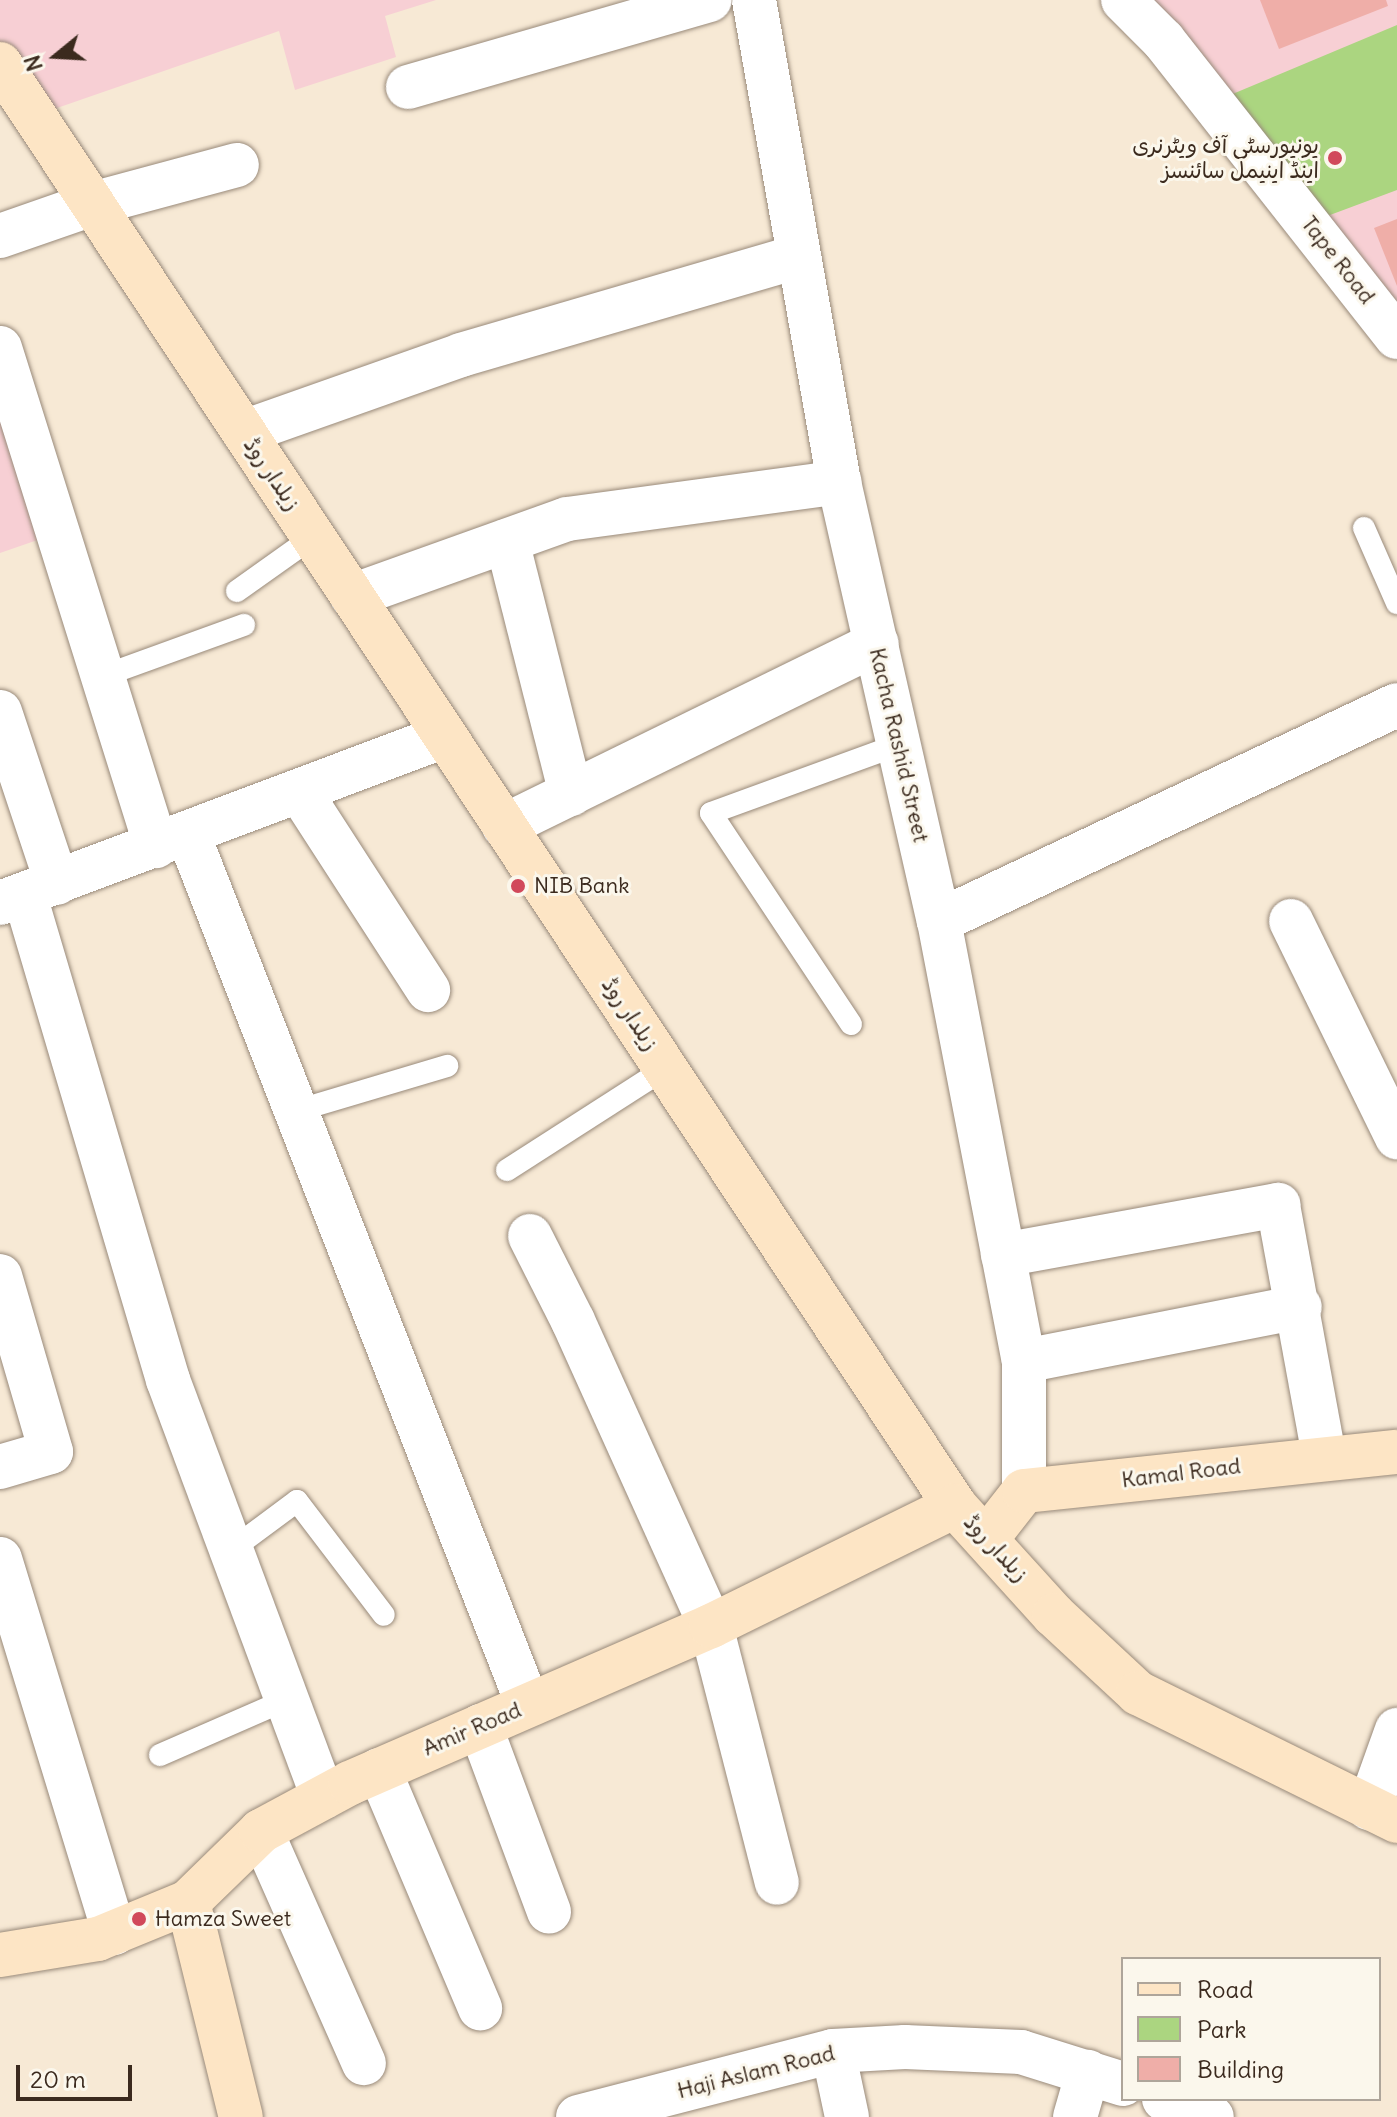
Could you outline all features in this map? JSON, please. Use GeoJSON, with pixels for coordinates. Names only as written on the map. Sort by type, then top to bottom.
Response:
{"type":"FeatureCollection","features":[{"type":"Feature","properties":{"kind":"main road","name":"زیلدار روڈ"},"geometry":{"type":"LineString","coordinates":[[0,64],[955,1506],[988,1537],[1054,1615],[1138,1693],[1383,1814]]}},
{"type":"Feature","properties":{"kind":"main road","name":"Kamal Road"},"geometry":{"type":"LineString","coordinates":[[1024,1491],[1324,1456],[1397,1452]]}},
{"type":"Feature","properties":{"kind":"main road"},"geometry":{"type":"LineString","coordinates":[[988,1537],[1024,1491]]}},
{"type":"Feature","properties":{"kind":"main road","name":"Amir Road"},"geometry":{"type":"LineString","coordinates":[[0,1955],[114,1933],[188,1902],[261,1831],[323,1797],[711,1626],[955,1506]]}},
{"type":"Feature","properties":{"kind":"main road"},"geometry":{"type":"LineString","coordinates":[[188,1902],[241,2117]]}},
{"type":"Feature","properties":{"kind":"street"},"geometry":{"type":"LineString","coordinates":[[408,87],[710,0]]}},
{"type":"Feature","properties":{"kind":"street","name":"Kacha Rashid Street"},"geometry":{"type":"LineString","coordinates":[[754,0],[839,482],[939,921],[1024,1361],[1024,1491]]}},
{"type":"Feature","properties":{"kind":"street","name":"Tape Road"},"geometry":{"type":"LineString","coordinates":[[1123,0],[1163,40],[1397,337]]}},
{"type":"Feature","properties":{"kind":"street"},"geometry":{"type":"LineString","coordinates":[[0,236],[92,204],[237,165]]}},
{"type":"Feature","properties":{"kind":"street"},"geometry":{"type":"LineString","coordinates":[[244,432],[461,355],[799,256]]}},
{"type":"Feature","properties":{"kind":"street"},"geometry":{"type":"LineString","coordinates":[[0,348],[103,676],[172,840],[296,1111],[528,1705]]}},
{"type":"Feature","properties":{"kind":"street"},"geometry":{"type":"LineString","coordinates":[[352,596],[567,519],[839,482]]}},
{"type":"Feature","properties":{"kind":"street"},"geometry":{"type":"LineString","coordinates":[[507,541],[571,794]]}},
{"type":"Feature","properties":{"kind":"street"},"geometry":{"type":"LineString","coordinates":[[504,826],[877,643]]}},
{"type":"Feature","properties":{"kind":"street"},"geometry":{"type":"LineString","coordinates":[[939,921],[1397,705]]}},
{"type":"Feature","properties":{"kind":"street"},"geometry":{"type":"LineString","coordinates":[[0,712],[27,894],[168,1380],[323,1797]]}},
{"type":"Feature","properties":{"kind":"street"},"geometry":{"type":"LineString","coordinates":[[27,894],[445,736]]}},
{"type":"Feature","properties":{"kind":"street"},"geometry":{"type":"LineString","coordinates":[[300,792],[428,990]]}},
{"type":"Feature","properties":{"kind":"street"},"geometry":{"type":"LineString","coordinates":[[1291,921],[1397,1137]]}},
{"type":"Feature","properties":{"kind":"street"},"geometry":{"type":"LineString","coordinates":[[1003,1255],[1278,1205],[1300,1307],[1324,1456]]}},
{"type":"Feature","properties":{"kind":"street"},"geometry":{"type":"LineString","coordinates":[[530,1236],[573,1321],[711,1626],[777,1883]]}},
{"type":"Feature","properties":{"kind":"street"},"geometry":{"type":"LineString","coordinates":[[0,1276],[13,1365],[51,1452],[0,1467]]}},
{"type":"Feature","properties":{"kind":"street"},"geometry":{"type":"LineString","coordinates":[[1024,1361],[1300,1307]]}},
{"type":"Feature","properties":{"kind":"street"},"geometry":{"type":"LineString","coordinates":[[0,1559],[114,1933]]}},
{"type":"Feature","properties":{"kind":"street"},"geometry":{"type":"LineString","coordinates":[[480,1726],[549,1912]]}},
{"type":"Feature","properties":{"kind":"street"},"geometry":{"type":"LineString","coordinates":[[1383,1814],[1397,1730]]}},
{"type":"Feature","properties":{"kind":"street"},"geometry":{"type":"LineString","coordinates":[[379,1770],[480,2008]]}},
{"type":"Feature","properties":{"kind":"street"},"geometry":{"type":"LineString","coordinates":[[261,1831],[364,2063]]}},
{"type":"Feature","properties":{"kind":"street","name":"Haji Aslam Road"},"geometry":{"type":"LineString","coordinates":[[582,2117],[833,2051],[905,2047],[1021,2052],[1106,2078]]}},
{"type":"Feature","properties":{"kind":"street"},"geometry":{"type":"LineString","coordinates":[[833,2051],[847,2117]]}},
{"type":"Feature","properties":{"kind":"street"},"geometry":{"type":"LineString","coordinates":[[1075,2117],[1106,2078]]}},
{"type":"Feature","properties":{"kind":"street"},"geometry":{"type":"LineString","coordinates":[[1169,2101],[1212,2117]]}},
{"type":"Feature","properties":{"kind":"lane"},"geometry":{"type":"LineString","coordinates":[[1364,528],[1397,603]]}},
{"type":"Feature","properties":{"kind":"lane"},"geometry":{"type":"LineString","coordinates":[[237,591],[313,537]]}},
{"type":"Feature","properties":{"kind":"lane"},"geometry":{"type":"LineString","coordinates":[[103,676],[244,625]]}},
{"type":"Feature","properties":{"kind":"lane"},"geometry":{"type":"LineString","coordinates":[[851,1024],[711,813],[898,745]]}},
{"type":"Feature","properties":{"kind":"lane"},"geometry":{"type":"LineString","coordinates":[[296,1111],[447,1066]]}},
{"type":"Feature","properties":{"kind":"lane"},"geometry":{"type":"LineString","coordinates":[[507,1170],[666,1068]]}},
{"type":"Feature","properties":{"kind":"lane"},"geometry":{"type":"LineString","coordinates":[[231,1550],[297,1501],[384,1615]]}},
{"type":"Feature","properties":{"kind":"lane"},"geometry":{"type":"LineString","coordinates":[[160,1755],[286,1700]]}},
{"type":"Feature","properties":{"kind":"shaded area"},"geometry":{"type":"Polygon","coordinates":[[[0,0],[436,0],[385,16],[396,57],[295,90],[279,31],[34,116],[0,64],[0,0]]]}},
{"type":"Feature","properties":{"kind":"shaded area","name":"یونیورسٹی آف ویٹرنری اینڈ اینیمل سائنسز"},"geometry":{"type":"Polygon","coordinates":[[[1136,0],[1397,0],[1397,315],[1136,0]]]}},
{"type":"Feature","properties":{"kind":"shaded area"},"geometry":{"type":"Polygon","coordinates":[[[0,356],[52,535],[0,553],[0,356]]]}},
{"type":"Feature","properties":{"kind":"green space"},"geometry":{"type":"Polygon","coordinates":[[[1397,25],[1397,190],[1322,218],[1223,98],[1397,25]]]}},
{"type":"Feature","properties":{"kind":"building"},"geometry":{"type":"Polygon","coordinates":[[[1260,0],[1386,0],[1388,6],[1279,49],[1260,0]]]}},
{"type":"Feature","properties":{"kind":"building"},"geometry":{"type":"Polygon","coordinates":[[[1397,219],[1397,286],[1374,228],[1397,219]]]}},
{"type":"Feature","properties":{"kind":"place","name":"یونیورسٹی آف ویٹرنری اینڈ اینیمل سائنسز"},"geometry":{"type":"Point","coordinates":[1335,158]}},
{"type":"Feature","properties":{"kind":"place","name":"NIB Bank"},"geometry":{"type":"Point","coordinates":[518,886]}},
{"type":"Feature","properties":{"kind":"place","name":"Hamza Sweet"},"geometry":{"type":"Point","coordinates":[139,1919]}}]}
